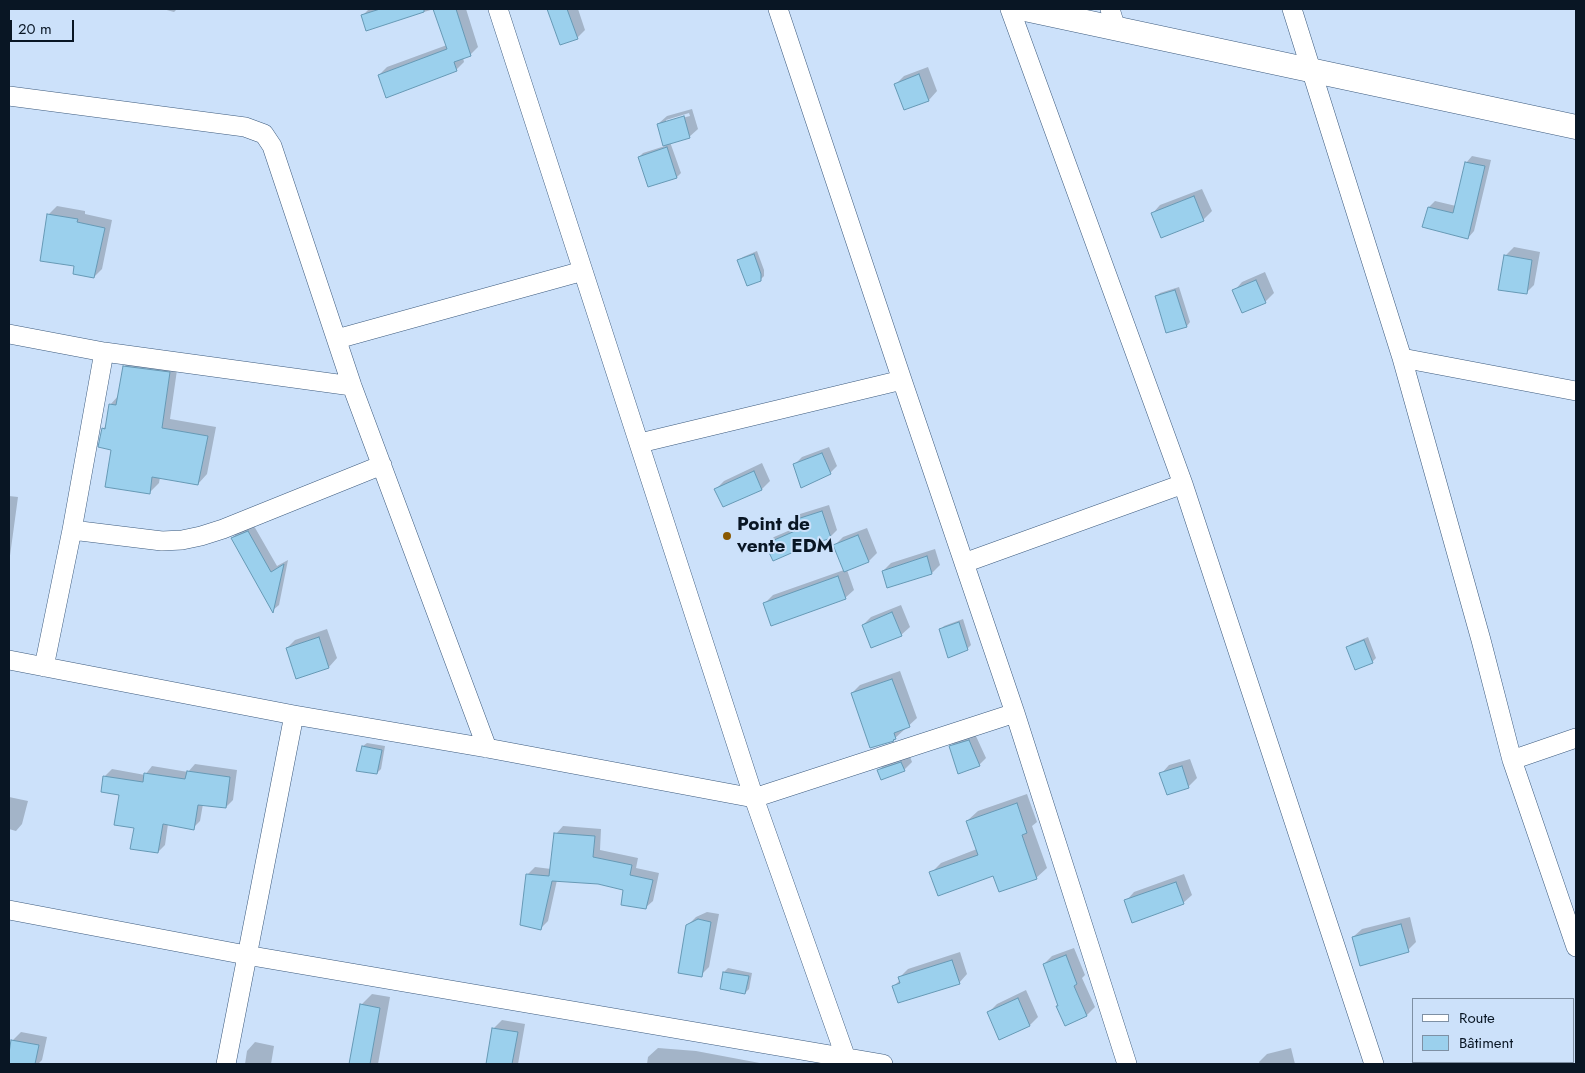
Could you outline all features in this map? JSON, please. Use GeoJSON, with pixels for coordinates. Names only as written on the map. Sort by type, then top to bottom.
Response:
{"type":"FeatureCollection","features":[{"type":"Feature","properties":{"kind":"street"},"geometry":{"type":"LineString","coordinates":[[498,9],[754,798],[846,1060]]}},
{"type":"Feature","properties":{"kind":"street"},"geometry":{"type":"LineString","coordinates":[[778,9],[1015,714],[1127,1064]]}},
{"type":"Feature","properties":{"kind":"street"},"geometry":{"type":"LineString","coordinates":[[1010,9],[1183,484],[1374,1064]]}},
{"type":"Feature","properties":{"kind":"street"},"geometry":{"type":"LineString","coordinates":[[1025,9],[1113,19],[1310,70],[1576,127]]}},
{"type":"Feature","properties":{"kind":"street"},"geometry":{"type":"LineString","coordinates":[[1292,9],[1402,358],[1481,640],[1512,760],[1576,947]]}},
{"type":"Feature","properties":{"kind":"street"},"geometry":{"type":"LineString","coordinates":[[9,96],[245,127],[264,134],[272,146],[352,386],[487,748]]}},
{"type":"Feature","properties":{"kind":"street"},"geometry":{"type":"LineString","coordinates":[[337,339],[583,270]]}},
{"type":"Feature","properties":{"kind":"street"},"geometry":{"type":"LineString","coordinates":[[9,334],[104,352],[352,386]]}},
{"type":"Feature","properties":{"kind":"street"},"geometry":{"type":"LineString","coordinates":[[44,667],[72,530],[104,352]]}},
{"type":"Feature","properties":{"kind":"street"},"geometry":{"type":"LineString","coordinates":[[1402,358],[1576,390]]}},
{"type":"Feature","properties":{"kind":"street"},"geometry":{"type":"LineString","coordinates":[[640,443],[902,380]]}},
{"type":"Feature","properties":{"kind":"street"},"geometry":{"type":"LineString","coordinates":[[72,530],[162,541],[182,540],[223,529],[382,465]]}},
{"type":"Feature","properties":{"kind":"street"},"geometry":{"type":"LineString","coordinates":[[964,563],[1183,484]]}},
{"type":"Feature","properties":{"kind":"street"},"geometry":{"type":"LineString","coordinates":[[9,660],[294,715],[487,748],[754,798],[1015,714]]}},
{"type":"Feature","properties":{"kind":"street"},"geometry":{"type":"LineString","coordinates":[[226,1064],[294,715]]}},
{"type":"Feature","properties":{"kind":"street"},"geometry":{"type":"LineString","coordinates":[[1512,760],[1576,738]]}},
{"type":"Feature","properties":{"kind":"street"},"geometry":{"type":"LineString","coordinates":[[9,910],[246,955],[846,1060],[884,1064]]}},
{"type":"Feature","properties":{"kind":"building"},"geometry":{"type":"Polygon","coordinates":[[[380,9],[424,9],[424,12],[366,31],[361,15],[380,9]]]}},
{"type":"Feature","properties":{"kind":"building"},"geometry":{"type":"Polygon","coordinates":[[[433,9],[456,9],[471,56],[454,62],[457,71],[386,98],[378,75],[447,49],[433,9]]]}},
{"type":"Feature","properties":{"kind":"building"},"geometry":{"type":"Polygon","coordinates":[[[547,9],[567,9],[578,39],[560,45],[547,9]]]}},
{"type":"Feature","properties":{"kind":"building"},"geometry":{"type":"Polygon","coordinates":[[[919,74],[929,101],[904,110],[894,84],[919,74]]]}},
{"type":"Feature","properties":{"kind":"building"},"geometry":{"type":"Polygon","coordinates":[[[684,116],[690,138],[663,146],[657,124],[684,116]]]}},
{"type":"Feature","properties":{"kind":"building"},"geometry":{"type":"Polygon","coordinates":[[[667,147],[677,178],[648,187],[638,157],[667,147]]]}},
{"type":"Feature","properties":{"kind":"building"},"geometry":{"type":"Polygon","coordinates":[[[1465,162],[1485,166],[1468,239],[1422,227],[1428,207],[1453,213],[1465,162]]]}},
{"type":"Feature","properties":{"kind":"building"},"geometry":{"type":"Polygon","coordinates":[[[1194,196],[1204,221],[1161,238],[1151,213],[1194,196]]]}},
{"type":"Feature","properties":{"kind":"building"},"geometry":{"type":"Polygon","coordinates":[[[47,214],[78,219],[77,222],[105,228],[94,278],[73,274],[74,266],[40,261],[47,214]]]}},
{"type":"Feature","properties":{"kind":"building"},"geometry":{"type":"Polygon","coordinates":[[[754,254],[761,274],[761,281],[747,286],[737,260],[754,254]]]}},
{"type":"Feature","properties":{"kind":"building"},"geometry":{"type":"Polygon","coordinates":[[[1504,255],[1532,260],[1527,294],[1498,290],[1504,255]]]}},
{"type":"Feature","properties":{"kind":"building"},"geometry":{"type":"Polygon","coordinates":[[[1256,280],[1266,303],[1242,313],[1232,290],[1256,280]]]}},
{"type":"Feature","properties":{"kind":"building"},"geometry":{"type":"Polygon","coordinates":[[[1175,290],[1187,327],[1166,333],[1155,296],[1175,290]]]}},
{"type":"Feature","properties":{"kind":"building"},"geometry":{"type":"Polygon","coordinates":[[[123,366],[170,372],[162,428],[208,436],[198,485],[152,477],[150,494],[105,487],[111,450],[98,447],[102,428],[105,429],[109,404],[116,405],[123,366]]]}},
{"type":"Feature","properties":{"kind":"building"},"geometry":{"type":"Polygon","coordinates":[[[822,453],[831,474],[801,488],[793,464],[822,453]]]}},
{"type":"Feature","properties":{"kind":"building"},"geometry":{"type":"Polygon","coordinates":[[[754,471],[762,490],[723,507],[714,489],[754,471]]]}},
{"type":"Feature","properties":{"kind":"building"},"geometry":{"type":"Polygon","coordinates":[[[822,511],[831,538],[773,561],[765,544],[795,531],[791,521],[822,511]]]}},
{"type":"Feature","properties":{"kind":"building"},"geometry":{"type":"Polygon","coordinates":[[[248,531],[271,572],[284,564],[273,613],[231,538],[248,531]]]}},
{"type":"Feature","properties":{"kind":"building"},"geometry":{"type":"Polygon","coordinates":[[[858,535],[869,562],[844,572],[833,545],[858,535]]]}},
{"type":"Feature","properties":{"kind":"building"},"geometry":{"type":"Polygon","coordinates":[[[927,556],[932,574],[887,588],[882,571],[927,556]]]}},
{"type":"Feature","properties":{"kind":"building"},"geometry":{"type":"Polygon","coordinates":[[[838,576],[846,599],[771,626],[763,603],[838,576]]]}},
{"type":"Feature","properties":{"kind":"building"},"geometry":{"type":"Polygon","coordinates":[[[892,612],[902,636],[871,648],[862,625],[892,612]]]}},
{"type":"Feature","properties":{"kind":"building"},"geometry":{"type":"Polygon","coordinates":[[[959,622],[968,650],[948,658],[939,629],[959,622]]]}},
{"type":"Feature","properties":{"kind":"building"},"geometry":{"type":"Polygon","coordinates":[[[319,637],[329,668],[296,679],[286,648],[319,637]]]}},
{"type":"Feature","properties":{"kind":"building"},"geometry":{"type":"Polygon","coordinates":[[[1364,640],[1373,663],[1355,670],[1346,647],[1364,640]]]}},
{"type":"Feature","properties":{"kind":"building"},"geometry":{"type":"Polygon","coordinates":[[[892,679],[910,727],[894,733],[896,739],[894,741],[870,748],[851,693],[892,679]]]}},
{"type":"Feature","properties":{"kind":"building"},"geometry":{"type":"Polygon","coordinates":[[[969,740],[980,766],[958,774],[949,746],[969,740]]]}},
{"type":"Feature","properties":{"kind":"building"},"geometry":{"type":"Polygon","coordinates":[[[362,746],[382,750],[377,774],[356,771],[362,746]]]}},
{"type":"Feature","properties":{"kind":"building"},"geometry":{"type":"Polygon","coordinates":[[[901,762],[905,771],[881,780],[877,770],[901,762]]]}},
{"type":"Feature","properties":{"kind":"building"},"geometry":{"type":"Polygon","coordinates":[[[1182,766],[1189,788],[1167,795],[1159,773],[1182,766]]]}},
{"type":"Feature","properties":{"kind":"building"},"geometry":{"type":"Polygon","coordinates":[[[187,771],[230,777],[226,808],[198,805],[194,830],[163,824],[158,853],[130,849],[134,828],[114,825],[119,795],[101,792],[103,776],[143,782],[144,773],[185,779],[187,771]]]}},
{"type":"Feature","properties":{"kind":"building"},"geometry":{"type":"Polygon","coordinates":[[[1017,803],[1027,833],[1022,835],[1037,879],[999,892],[993,876],[938,896],[929,872],[978,855],[966,821],[1017,803]]]}},
{"type":"Feature","properties":{"kind":"building"},"geometry":{"type":"Polygon","coordinates":[[[554,833],[595,836],[593,857],[632,865],[630,875],[653,880],[646,909],[621,905],[623,890],[598,884],[552,881],[541,930],[520,925],[526,874],[549,876],[554,833]]]}},
{"type":"Feature","properties":{"kind":"building"},"geometry":{"type":"Polygon","coordinates":[[[1176,882],[1184,904],[1132,923],[1124,900],[1176,882]]]}},
{"type":"Feature","properties":{"kind":"building"},"geometry":{"type":"Polygon","coordinates":[[[698,919],[711,922],[702,977],[678,973],[686,925],[698,919]]]}},
{"type":"Feature","properties":{"kind":"building"},"geometry":{"type":"Polygon","coordinates":[[[1401,924],[1409,952],[1360,966],[1352,937],[1401,924]]]}},
{"type":"Feature","properties":{"kind":"building"},"geometry":{"type":"Polygon","coordinates":[[[1066,955],[1077,984],[1074,986],[1087,1016],[1065,1026],[1056,1006],[1058,1006],[1043,964],[1066,955]]]}},
{"type":"Feature","properties":{"kind":"building"},"geometry":{"type":"Polygon","coordinates":[[[952,960],[960,984],[898,1003],[892,986],[900,983],[898,977],[952,960]]]}},
{"type":"Feature","properties":{"kind":"building"},"geometry":{"type":"Polygon","coordinates":[[[723,972],[749,976],[745,994],[720,989],[723,972]]]}},
{"type":"Feature","properties":{"kind":"building"},"geometry":{"type":"Polygon","coordinates":[[[1018,998],[1030,1026],[999,1040],[987,1012],[1018,998]]]}},
{"type":"Feature","properties":{"kind":"building"},"geometry":{"type":"Polygon","coordinates":[[[360,1004],[380,1008],[370,1064],[349,1064],[360,1004]]]}},
{"type":"Feature","properties":{"kind":"building"},"geometry":{"type":"Polygon","coordinates":[[[492,1028],[518,1032],[512,1064],[486,1064],[492,1028]]]}},
{"type":"Feature","properties":{"kind":"building"},"geometry":{"type":"Polygon","coordinates":[[[11,1040],[39,1045],[35,1064],[9,1064],[11,1040]]]}},
{"type":"Feature","properties":{"kind":"place","name":"Point de vente EDM"},"geometry":{"type":"Point","coordinates":[727,536]}}]}
